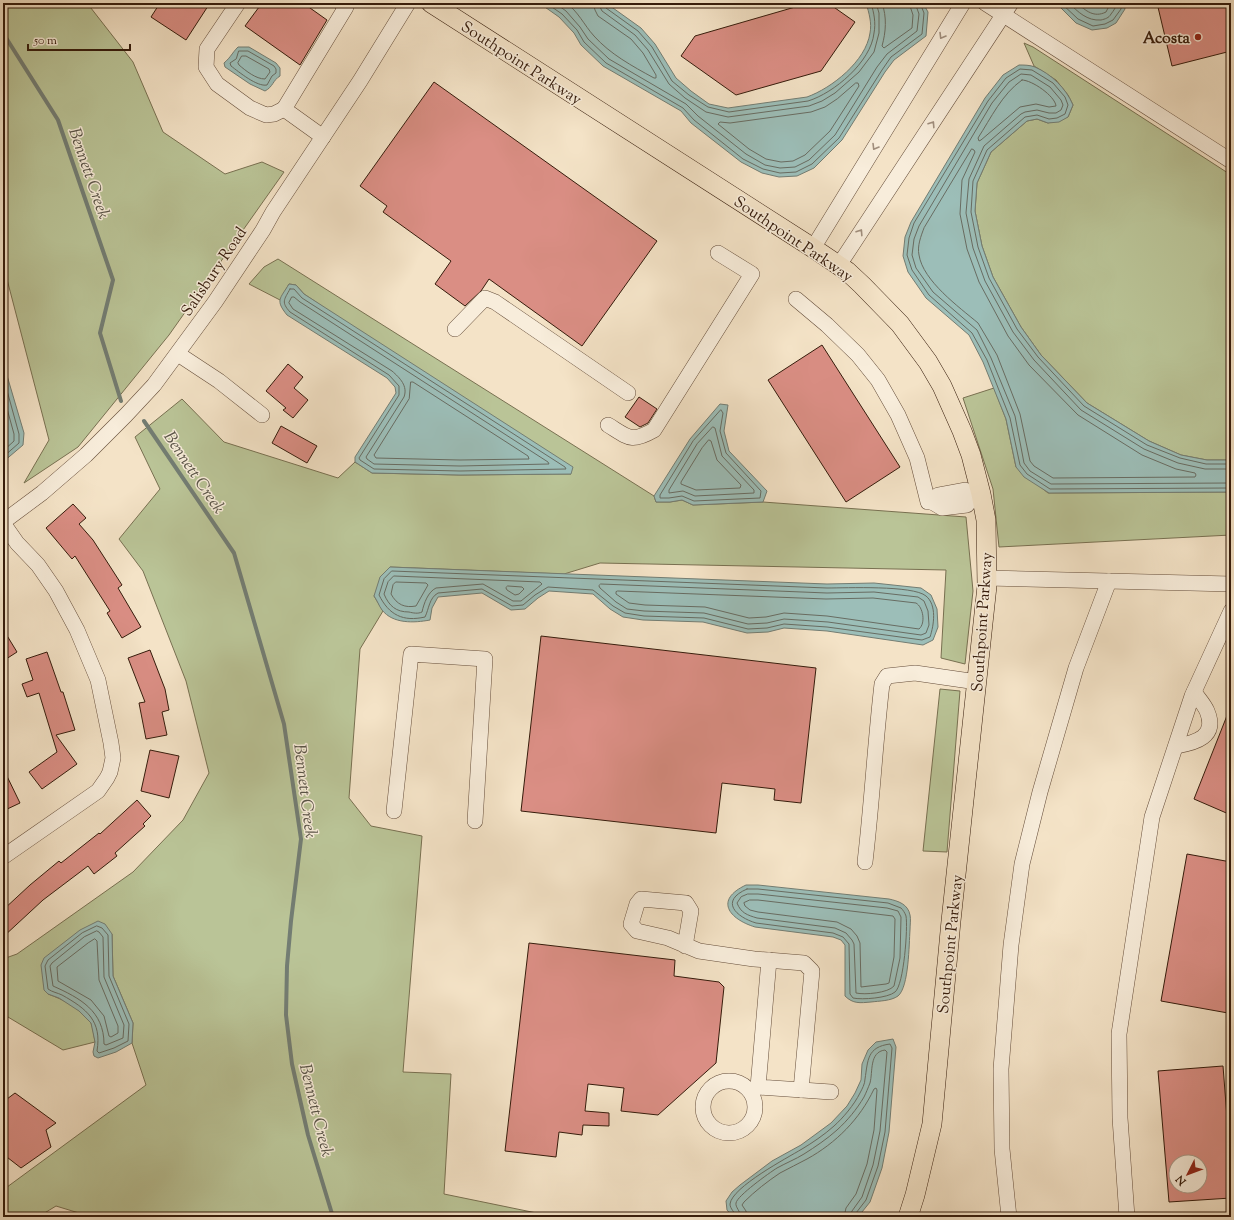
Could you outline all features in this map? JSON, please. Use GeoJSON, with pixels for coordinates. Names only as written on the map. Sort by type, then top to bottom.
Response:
{"type":"FeatureCollection","features":[{"type":"Feature","properties":{"kind":"main road","name":"Southpoint Parkway"},"geometry":{"type":"LineString","coordinates":[[431,3],[839,265],[862,285],[900,324],[942,386],[962,431],[971,455],[977,497],[986,520],[987,578],[932,1124],[915,1195],[908,1217]]}},
{"type":"Feature","properties":{"kind":"street"},"geometry":{"type":"LineString","coordinates":[[238,3],[207,50],[206,67],[217,84],[250,108],[266,116],[284,109],[346,7],[341,3]]}},
{"type":"Feature","properties":{"kind":"street","name":"Salisbury Road"},"geometry":{"type":"LineString","coordinates":[[3,522],[42,493],[86,455],[126,416],[154,385],[224,289],[408,3]]}},
{"type":"Feature","properties":{"kind":"street"},"geometry":{"type":"LineString","coordinates":[[813,248],[963,3]]}},
{"type":"Feature","properties":{"kind":"street"},"geometry":{"type":"LineString","coordinates":[[985,3],[1008,9],[1231,161]]}},
{"type":"Feature","properties":{"kind":"street"},"geometry":{"type":"LineString","coordinates":[[839,265],[1008,9]]}},
{"type":"Feature","properties":{"kind":"street"},"geometry":{"type":"LineString","coordinates":[[284,109],[323,137]]}},
{"type":"Feature","properties":{"kind":"street"},"geometry":{"type":"LineString","coordinates":[[608,424],[629,438],[641,437],[654,430],[752,274],[718,253]]}},
{"type":"Feature","properties":{"kind":"street"},"geometry":{"type":"LineString","coordinates":[[455,328],[485,298],[495,302],[628,393]]}},
{"type":"Feature","properties":{"kind":"street"},"geometry":{"type":"LineString","coordinates":[[796,300],[828,325],[858,355],[878,380],[898,415],[917,458],[928,502],[932,502],[938,495],[965,490],[977,497]]}},
{"type":"Feature","properties":{"kind":"street"},"geometry":{"type":"LineString","coordinates":[[178,354],[218,381],[262,415]]}},
{"type":"Feature","properties":{"kind":"street"},"geometry":{"type":"LineString","coordinates":[[3,522],[17,543],[38,565],[56,591],[77,630],[98,680],[111,743],[112,758],[110,772],[98,791],[23,844],[3,856]]}},
{"type":"Feature","properties":{"kind":"street"},"geometry":{"type":"LineString","coordinates":[[987,578],[1231,584]]}},
{"type":"Feature","properties":{"kind":"street"},"geometry":{"type":"LineString","coordinates":[[1009,1217],[1002,1149],[1001,1069],[1011,945],[1022,864],[1040,792],[1076,668],[1109,582]]}},
{"type":"Feature","properties":{"kind":"street"},"geometry":{"type":"LineString","coordinates":[[1127,1217],[1120,1118],[1119,1034],[1152,817],[1194,692],[1231,611]]}},
{"type":"Feature","properties":{"kind":"street"},"geometry":{"type":"LineString","coordinates":[[394,811],[411,654],[485,659],[475,822]]}},
{"type":"Feature","properties":{"kind":"street"},"geometry":{"type":"LineString","coordinates":[[864,862],[871,808],[882,684],[887,676],[915,673],[977,682]]}},
{"type":"Feature","properties":{"kind":"street"},"geometry":{"type":"LineString","coordinates":[[1176,746],[1192,744],[1201,739],[1206,734],[1209,726],[1207,710],[1194,692]]}},
{"type":"Feature","properties":{"kind":"street"},"geometry":{"type":"LineString","coordinates":[[685,946],[699,951],[754,959],[804,962],[812,971],[801,1090]]}},
{"type":"Feature","properties":{"kind":"street"},"geometry":{"type":"LineString","coordinates":[[769,960],[755,1090],[801,1090],[831,1092]]}},
{"type":"Feature","properties":{"kind":"green space"},"geometry":{"type":"Polygon","coordinates":[[[3,3],[87,3],[133,62],[163,132],[225,174],[262,162],[284,172],[169,335],[78,447],[24,483],[49,440],[3,264],[3,3]]]}},
{"type":"Feature","properties":{"kind":"green space"},"geometry":{"type":"Polygon","coordinates":[[[1024,43],[1033,47],[1231,175],[1231,460],[1207,460],[1181,455],[1149,441],[1087,403],[1041,355],[1021,327],[993,277],[982,246],[975,211],[977,183],[991,152],[1027,121],[1037,119],[1048,123],[1068,117],[1073,105],[1068,95],[1056,80],[1034,66],[1024,43]]]}},
{"type":"Feature","properties":{"kind":"green space"},"geometry":{"type":"Polygon","coordinates":[[[278,259],[654,496],[656,502],[682,500],[693,505],[763,502],[966,517],[973,591],[965,664],[941,658],[946,570],[600,563],[564,574],[390,567],[374,596],[383,611],[360,649],[349,798],[371,826],[422,836],[403,1072],[451,1074],[444,1194],[556,1217],[92,1217],[56,1206],[38,1217],[3,1217],[3,1190],[146,1085],[132,1043],[133,1023],[113,976],[112,934],[48,994],[78,1009],[91,1023],[95,1042],[63,1050],[3,1014],[3,959],[17,954],[133,872],[183,820],[209,773],[186,681],[143,571],[119,539],[160,489],[135,437],[182,399],[224,442],[338,478],[355,462],[372,473],[460,475],[571,474],[304,294],[296,285],[289,284],[280,300],[249,284],[264,267],[278,259]]]}},
{"type":"Feature","properties":{"kind":"green space"},"geometry":{"type":"Polygon","coordinates":[[[994,388],[1006,419],[1016,467],[1048,493],[1231,492],[1231,535],[999,547],[993,489],[963,398],[994,388]]]}},
{"type":"Feature","properties":{"kind":"green space"},"geometry":{"type":"Polygon","coordinates":[[[940,689],[960,691],[947,852],[923,851],[940,689]]]}},
{"type":"Feature","properties":{"kind":"water"},"geometry":{"type":"Polygon","coordinates":[[[524,3],[606,3],[641,28],[655,44],[676,78],[691,91],[709,104],[728,108],[807,97],[817,93],[837,80],[855,63],[862,54],[867,43],[871,26],[866,3],[923,3],[928,12],[926,36],[894,60],[842,140],[814,168],[797,176],[779,177],[762,173],[741,162],[691,123],[681,111],[603,66],[581,45],[574,33],[559,17],[542,5],[524,3]]]}},
{"type":"Feature","properties":{"kind":"water"},"geometry":{"type":"Polygon","coordinates":[[[1056,3],[1124,3],[1125,9],[1116,23],[1107,28],[1092,30],[1076,23],[1056,3]]]}},
{"type":"Feature","properties":{"kind":"water"},"geometry":{"type":"Polygon","coordinates":[[[238,47],[249,47],[276,63],[280,68],[280,76],[265,91],[250,84],[225,67],[224,63],[238,47]]]}},
{"type":"Feature","properties":{"kind":"water"},"geometry":{"type":"Polygon","coordinates":[[[1019,65],[1033,66],[1047,74],[1062,87],[1073,105],[1068,117],[1059,122],[1048,123],[1037,119],[1027,121],[991,152],[977,183],[975,211],[982,246],[993,277],[1021,327],[1041,355],[1087,403],[1149,441],[1181,455],[1207,460],[1231,460],[1231,492],[1049,493],[1024,477],[1016,467],[1006,419],[983,362],[969,335],[926,298],[908,272],[903,256],[905,237],[911,222],[985,98],[1003,75],[1019,65]]]}},
{"type":"Feature","properties":{"kind":"water"},"geometry":{"type":"Polygon","coordinates":[[[289,284],[296,285],[304,294],[573,467],[571,474],[460,475],[372,473],[355,462],[355,457],[396,393],[395,387],[387,378],[287,315],[281,306],[280,300],[289,284]]]}},
{"type":"Feature","properties":{"kind":"water"},"geometry":{"type":"Polygon","coordinates":[[[3,362],[24,433],[23,445],[3,462],[3,362]]]}},
{"type":"Feature","properties":{"kind":"water"},"geometry":{"type":"Polygon","coordinates":[[[720,404],[728,405],[724,431],[729,451],[767,491],[763,502],[693,505],[682,500],[656,502],[654,496],[690,439],[720,404]]]}},
{"type":"Feature","properties":{"kind":"water"},"geometry":{"type":"Polygon","coordinates":[[[390,567],[827,584],[874,583],[921,588],[931,595],[937,609],[938,627],[933,640],[923,645],[827,631],[784,628],[768,632],[747,633],[703,622],[643,620],[623,617],[610,609],[593,594],[549,591],[525,609],[511,610],[482,593],[438,597],[432,608],[430,620],[411,622],[398,620],[387,615],[374,596],[380,577],[390,567]]]}},
{"type":"Feature","properties":{"kind":"water"},"geometry":{"type":"Polygon","coordinates":[[[746,885],[889,899],[905,906],[909,911],[910,920],[908,965],[902,991],[898,996],[892,999],[860,1003],[848,999],[845,996],[845,945],[841,940],[833,937],[755,927],[746,924],[732,914],[728,903],[730,897],[736,891],[746,885]]]}},
{"type":"Feature","properties":{"kind":"water"},"geometry":{"type":"Polygon","coordinates":[[[98,921],[105,924],[112,934],[113,976],[133,1023],[132,1043],[116,1052],[98,1058],[94,1056],[93,1052],[95,1042],[91,1023],[79,1011],[59,998],[48,994],[44,990],[41,965],[44,958],[80,930],[98,921]]]}},
{"type":"Feature","properties":{"kind":"water"},"geometry":{"type":"Polygon","coordinates":[[[893,1039],[896,1047],[889,1132],[882,1168],[870,1202],[858,1217],[733,1217],[727,1210],[726,1201],[732,1192],[772,1161],[801,1145],[831,1123],[847,1106],[855,1093],[861,1080],[862,1064],[868,1050],[876,1042],[893,1039]]]}},
{"type":"Feature","properties":{"kind":"building"},"geometry":{"type":"Polygon","coordinates":[[[160,3],[210,3],[186,40],[151,17],[160,3]]]}},
{"type":"Feature","properties":{"kind":"building"},"geometry":{"type":"Polygon","coordinates":[[[262,3],[303,3],[327,20],[300,65],[245,26],[262,3]]]}},
{"type":"Feature","properties":{"kind":"building"},"geometry":{"type":"Polygon","coordinates":[[[809,3],[828,3],[855,22],[821,71],[736,95],[681,56],[695,36],[809,3]]]}},
{"type":"Feature","properties":{"kind":"building","name":"Acosta"},"geometry":{"type":"Polygon","coordinates":[[[1157,3],[1227,3],[1231,23],[1231,51],[1172,66],[1157,3]]]}},
{"type":"Feature","properties":{"kind":"building"},"geometry":{"type":"Polygon","coordinates":[[[434,82],[657,241],[582,346],[489,279],[481,291],[465,306],[435,284],[451,261],[383,212],[387,206],[360,186],[434,82]]]}},
{"type":"Feature","properties":{"kind":"building"},"geometry":{"type":"Polygon","coordinates":[[[822,345],[900,467],[846,502],[768,380],[822,345]]]}},
{"type":"Feature","properties":{"kind":"building"},"geometry":{"type":"Polygon","coordinates":[[[288,364],[303,377],[294,388],[308,400],[293,418],[283,410],[286,408],[266,391],[288,364]]]}},
{"type":"Feature","properties":{"kind":"building"},"geometry":{"type":"Polygon","coordinates":[[[639,397],[657,409],[648,423],[640,427],[625,417],[639,397]]]}},
{"type":"Feature","properties":{"kind":"building"},"geometry":{"type":"Polygon","coordinates":[[[281,426],[317,446],[307,463],[272,443],[281,426]]]}},
{"type":"Feature","properties":{"kind":"building"},"geometry":{"type":"Polygon","coordinates":[[[73,504],[86,518],[79,524],[93,540],[122,585],[118,588],[141,627],[122,638],[107,613],[110,611],[75,556],[72,559],[46,528],[73,504]]]}},
{"type":"Feature","properties":{"kind":"building"},"geometry":{"type":"Polygon","coordinates":[[[3,629],[17,652],[3,661],[3,629]]]}},
{"type":"Feature","properties":{"kind":"building"},"geometry":{"type":"Polygon","coordinates":[[[541,636],[816,668],[801,803],[774,800],[775,789],[722,783],[716,833],[521,811],[541,636]]]}},
{"type":"Feature","properties":{"kind":"building"},"geometry":{"type":"Polygon","coordinates":[[[150,650],[165,689],[169,710],[162,712],[167,735],[146,739],[139,703],[145,702],[128,658],[150,650]]]}},
{"type":"Feature","properties":{"kind":"building"},"geometry":{"type":"Polygon","coordinates":[[[47,652],[61,692],[63,692],[75,730],[56,735],[77,764],[42,789],[29,772],[57,752],[39,693],[27,697],[22,684],[33,680],[26,659],[47,652]]]}},
{"type":"Feature","properties":{"kind":"building"},"geometry":{"type":"Polygon","coordinates":[[[1231,708],[1231,815],[1194,799],[1231,708]]]}},
{"type":"Feature","properties":{"kind":"building"},"geometry":{"type":"Polygon","coordinates":[[[150,750],[179,756],[169,798],[141,791],[150,750]]]}},
{"type":"Feature","properties":{"kind":"building"},"geometry":{"type":"Polygon","coordinates":[[[3,768],[20,803],[3,811],[3,768]]]}},
{"type":"Feature","properties":{"kind":"building"},"geometry":{"type":"Polygon","coordinates":[[[137,800],[151,816],[143,824],[145,826],[115,853],[117,856],[94,874],[88,866],[43,900],[3,937],[3,910],[59,861],[61,863],[99,833],[100,834],[137,800]]]}},
{"type":"Feature","properties":{"kind":"building"},"geometry":{"type":"Polygon","coordinates":[[[1187,854],[1231,862],[1231,994],[1228,1013],[1161,1001],[1187,854]]]}},
{"type":"Feature","properties":{"kind":"building"},"geometry":{"type":"Polygon","coordinates":[[[529,943],[675,960],[674,976],[719,982],[724,987],[716,1063],[658,1115],[621,1111],[624,1088],[588,1084],[585,1111],[609,1113],[609,1126],[583,1125],[582,1135],[559,1132],[556,1157],[505,1151],[529,943]]]}},
{"type":"Feature","properties":{"kind":"building"},"geometry":{"type":"Polygon","coordinates":[[[1223,1066],[1231,1169],[1231,1198],[1169,1202],[1168,1194],[1208,1194],[1208,1154],[1168,1154],[1168,1190],[1158,1071],[1223,1066]]]}},
{"type":"Feature","properties":{"kind":"building"},"geometry":{"type":"Polygon","coordinates":[[[15,1093],[56,1123],[46,1130],[51,1147],[21,1168],[3,1154],[3,1102],[15,1093]]]}},
{"type":"Feature","properties":{"kind":"waterway","name":"Bennett Creek"},"geometry":{"type":"LineString","coordinates":[[3,33],[58,120],[113,280],[100,333],[121,401]]}},
{"type":"Feature","properties":{"kind":"waterway","name":"Bennett Creek"},"geometry":{"type":"LineString","coordinates":[[144,421],[234,553],[284,724],[301,839],[287,966],[286,1015],[292,1064],[308,1135],[333,1217]]}},
{"type":"Feature","properties":{"kind":"place","name":"Acosta"},"geometry":{"type":"Point","coordinates":[1198,37]}}]}
